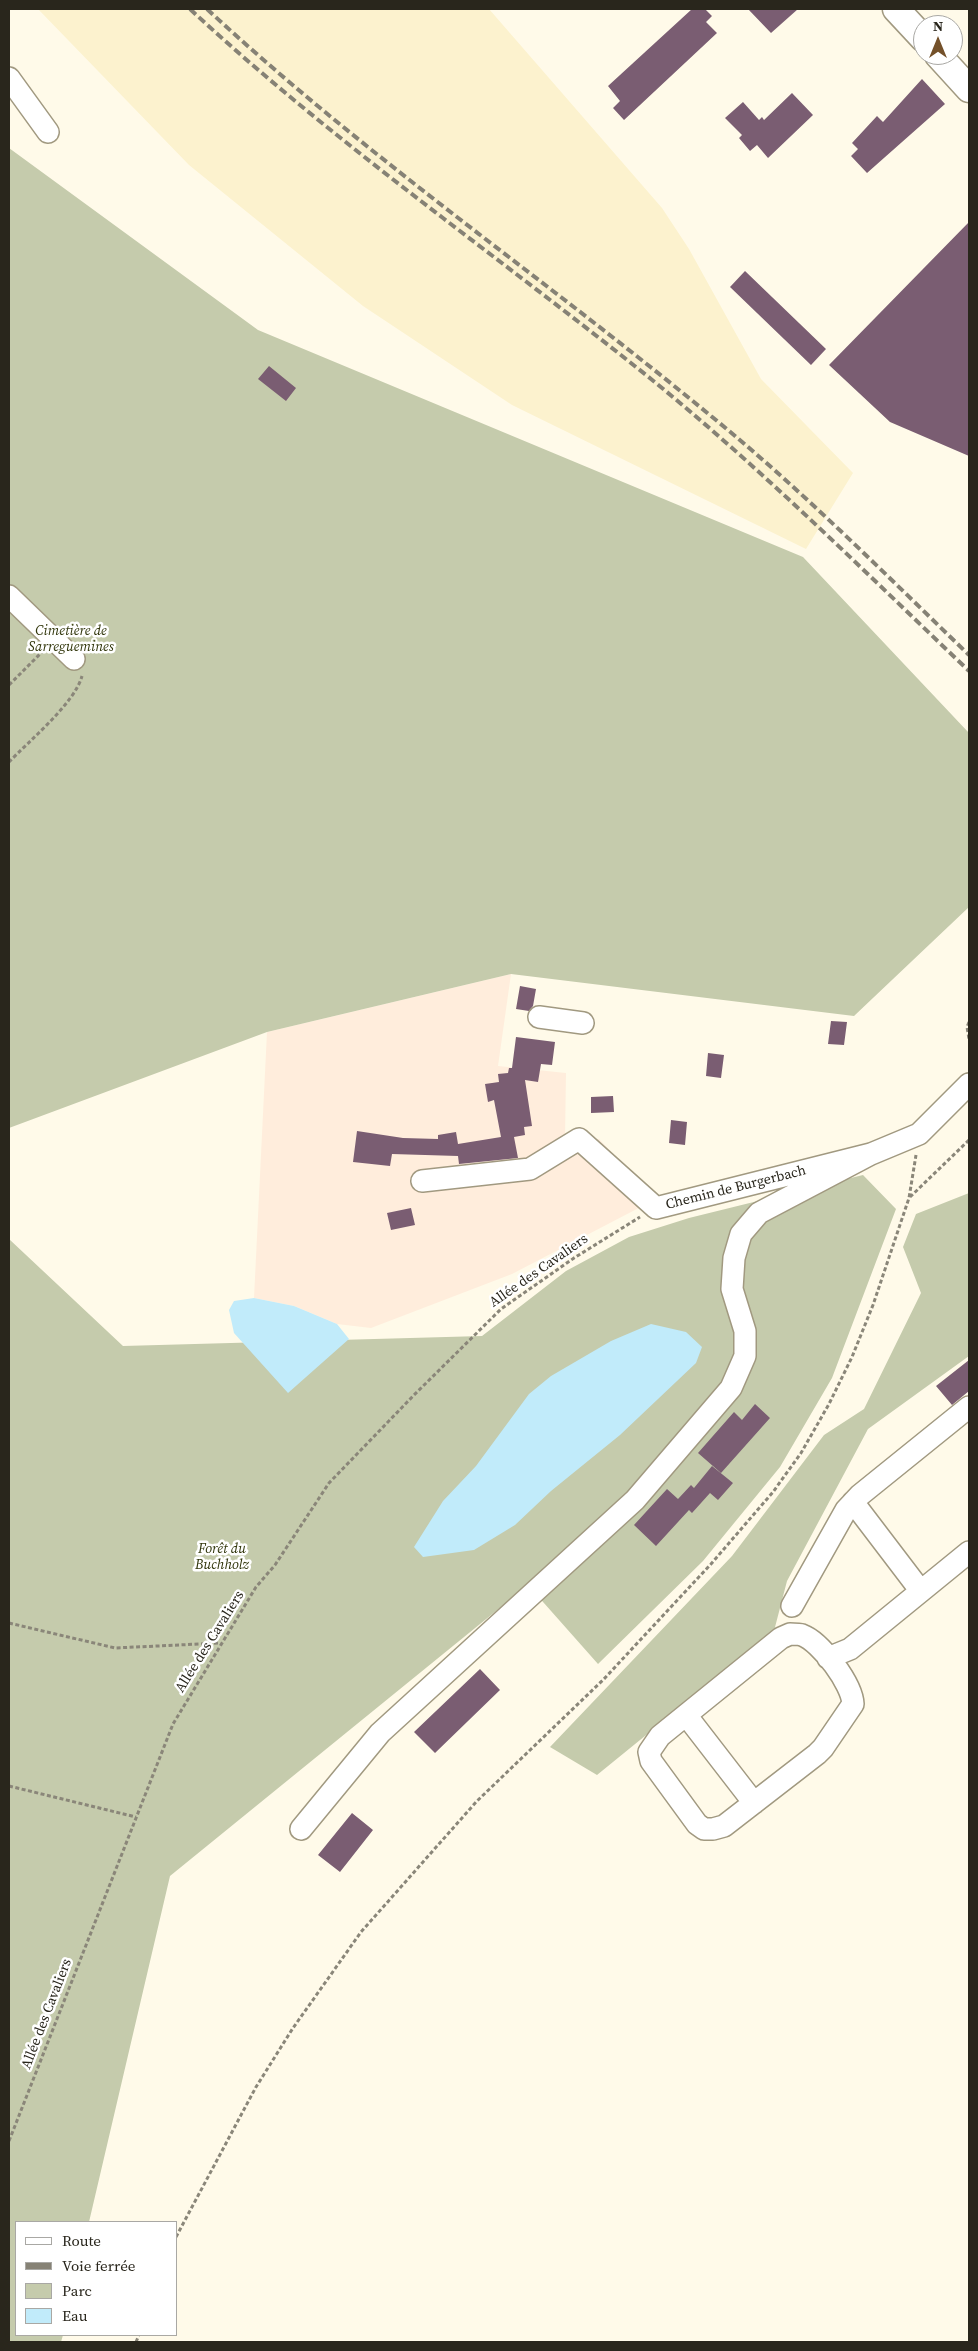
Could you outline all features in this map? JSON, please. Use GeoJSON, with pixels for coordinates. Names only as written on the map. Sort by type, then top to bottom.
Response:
{"type":"FeatureCollection","features":[{"type":"Feature","properties":{"kind":"main road"},"geometry":{"type":"LineString","coordinates":[[896,9],[913,27]]}},
{"type":"Feature","properties":{"kind":"main road"},"geometry":{"type":"LineString","coordinates":[[947,65],[969,89]]}},
{"type":"Feature","properties":{"kind":"street"},"geometry":{"type":"LineString","coordinates":[[9,78],[48,132]]}},
{"type":"Feature","properties":{"kind":"street"},"geometry":{"type":"LineString","coordinates":[[9,596],[74,659]]}},
{"type":"Feature","properties":{"kind":"street"},"geometry":{"type":"LineString","coordinates":[[539,1017],[583,1023]]}},
{"type":"Feature","properties":{"kind":"street","name":"Chemin de Burgerbach"},"geometry":{"type":"LineString","coordinates":[[422,1181],[530,1169],[579,1139],[656,1208],[871,1154],[919,1134],[969,1084]]}},
{"type":"Feature","properties":{"kind":"street"},"geometry":{"type":"LineString","coordinates":[[301,1829],[380,1733],[635,1500],[731,1388],[745,1356],[745,1331],[732,1289],[734,1258],[740,1234],[760,1213],[871,1154]]}},
{"type":"Feature","properties":{"kind":"street"},"geometry":{"type":"LineString","coordinates":[[792,1606],[846,1510],[853,1502],[969,1407]]}},
{"type":"Feature","properties":{"kind":"street"},"geometry":{"type":"LineString","coordinates":[[853,1502],[920,1590]]}},
{"type":"Feature","properties":{"kind":"street"},"geometry":{"type":"LineString","coordinates":[[828,1658],[850,1649],[920,1590],[969,1552]]}},
{"type":"Feature","properties":{"kind":"street"},"geometry":{"type":"LineString","coordinates":[[790,1634],[801,1634],[828,1658],[849,1686],[853,1704],[823,1748],[724,1826],[704,1829],[697,1824],[651,1760],[649,1752],[660,1736],[686,1715],[781,1638],[790,1634]]}},
{"type":"Feature","properties":{"kind":"street"},"geometry":{"type":"LineString","coordinates":[[686,1715],[754,1803]]}},
{"type":"Feature","properties":{"kind":"path"},"geometry":{"type":"LineString","coordinates":[[9,685],[54,639]]}},
{"type":"Feature","properties":{"kind":"path"},"geometry":{"type":"LineString","coordinates":[[9,762],[53,717],[76,689],[83,677],[79,661],[74,659]]}},
{"type":"Feature","properties":{"kind":"path"},"geometry":{"type":"LineString","coordinates":[[969,1022],[967,1028],[969,1039]]}},
{"type":"Feature","properties":{"kind":"path"},"geometry":{"type":"LineString","coordinates":[[178,2232],[256,2088],[293,2028],[361,1932],[450,1829],[603,1680],[711,1564],[773,1492],[801,1454],[852,1358],[909,1198],[919,1134]]}},
{"type":"Feature","properties":{"kind":"path"},"geometry":{"type":"LineString","coordinates":[[909,1198],[969,1140]]}},
{"type":"Feature","properties":{"kind":"path","name":"Allée des Cavaliers"},"geometry":{"type":"LineString","coordinates":[[9,2141],[173,1724],[256,1587],[275,1565],[329,1483],[501,1309],[574,1258],[656,1208]]}},
{"type":"Feature","properties":{"kind":"path"},"geometry":{"type":"LineString","coordinates":[[9,1623],[115,1648],[221,1643]]}},
{"type":"Feature","properties":{"kind":"path"},"geometry":{"type":"LineString","coordinates":[[9,1786],[136,1817]]}},
{"type":"Feature","properties":{"kind":"shaded area"},"geometry":{"type":"Polygon","coordinates":[[[38,9],[489,9],[662,208],[689,249],[761,379],[853,473],[806,549],[512,405],[363,306],[189,165],[38,9]]]}},
{"type":"Feature","properties":{"kind":"shaded area"},"geometry":{"type":"Polygon","coordinates":[[[511,974],[498,1066],[566,1073],[565,1138],[599,1139],[656,1199],[512,1274],[371,1328],[337,1324],[294,1306],[254,1298],[267,1032],[511,974]]]}},
{"type":"Feature","properties":{"kind":"green space","name":"Cimetière de Sarreguemines"},"geometry":{"type":"Polygon","coordinates":[[[9,148],[258,330],[803,557],[969,733],[969,907],[854,1016],[511,974],[267,1032],[9,1128],[9,148]]]}},
{"type":"Feature","properties":{"kind":"green space","name":"Forêt du Buchholz"},"geometry":{"type":"Polygon","coordinates":[[[863,1175],[896,1209],[832,1378],[780,1467],[703,1561],[598,1664],[528,1585],[170,1876],[89,2221],[15,2221],[15,2336],[63,2336],[61,2342],[9,2342],[9,1239],[123,1346],[482,1336],[566,1271],[629,1237],[689,1218],[863,1175]]]}},
{"type":"Feature","properties":{"kind":"green space"},"geometry":{"type":"Polygon","coordinates":[[[969,1193],[969,1356],[868,1429],[787,1581],[774,1631],[597,1775],[550,1747],[732,1556],[824,1435],[864,1409],[921,1293],[903,1247],[916,1214],[969,1193]]]}},
{"type":"Feature","properties":{"kind":"water"},"geometry":{"type":"Polygon","coordinates":[[[254,1298],[294,1306],[337,1324],[349,1339],[288,1393],[234,1333],[229,1310],[234,1301],[254,1298]]]}},
{"type":"Feature","properties":{"kind":"water"},"geometry":{"type":"Polygon","coordinates":[[[651,1324],[686,1332],[702,1347],[696,1363],[620,1435],[551,1491],[515,1525],[474,1550],[423,1557],[414,1547],[443,1501],[476,1466],[529,1394],[551,1376],[611,1341],[651,1324]]]}},
{"type":"Feature","properties":{"kind":"building"},"geometry":{"type":"Polygon","coordinates":[[[692,9],[705,9],[712,16],[706,22],[717,33],[624,120],[613,108],[620,101],[608,86],[692,9]]]}},
{"type":"Feature","properties":{"kind":"building"},"geometry":{"type":"Polygon","coordinates":[[[748,9],[798,9],[771,33],[748,9]]]}},
{"type":"Feature","properties":{"kind":"building"},"geometry":{"type":"Polygon","coordinates":[[[922,79],[945,104],[867,173],[851,156],[858,149],[852,143],[877,116],[883,122],[922,79]]]}},
{"type":"Feature","properties":{"kind":"building"},"geometry":{"type":"Polygon","coordinates":[[[792,93],[813,115],[768,158],[757,145],[750,151],[739,138],[742,135],[725,118],[743,102],[759,120],[762,117],[764,120],[792,93]]]}},
{"type":"Feature","properties":{"kind":"building"},"geometry":{"type":"Polygon","coordinates":[[[969,222],[969,456],[890,422],[829,365],[969,222]]]}},
{"type":"Feature","properties":{"kind":"building"},"geometry":{"type":"Polygon","coordinates":[[[745,271],[826,349],[811,365],[730,287],[745,271]]]}},
{"type":"Feature","properties":{"kind":"building"},"geometry":{"type":"Polygon","coordinates":[[[269,366],[296,388],[286,401],[258,379],[269,366]]]}},
{"type":"Feature","properties":{"kind":"building"},"geometry":{"type":"Polygon","coordinates":[[[520,986],[536,989],[533,1006],[529,1011],[516,1009],[520,986]]]}},
{"type":"Feature","properties":{"kind":"building"},"geometry":{"type":"Polygon","coordinates":[[[831,1021],[847,1022],[844,1045],[828,1044],[831,1021]]]}},
{"type":"Feature","properties":{"kind":"building"},"geometry":{"type":"Polygon","coordinates":[[[516,1037],[555,1042],[552,1065],[541,1064],[538,1082],[525,1080],[532,1126],[524,1127],[525,1135],[514,1137],[518,1158],[459,1164],[458,1156],[392,1154],[390,1166],[353,1162],[357,1131],[403,1138],[438,1139],[438,1135],[456,1132],[458,1144],[501,1137],[494,1100],[488,1102],[485,1084],[499,1082],[498,1074],[508,1073],[509,1068],[512,1068],[516,1037]]]}},
{"type":"Feature","properties":{"kind":"building"},"geometry":{"type":"Polygon","coordinates":[[[708,1053],[724,1055],[721,1078],[706,1076],[708,1053]]]}},
{"type":"Feature","properties":{"kind":"building"},"geometry":{"type":"Polygon","coordinates":[[[613,1096],[614,1112],[591,1113],[591,1097],[613,1096]]]}},
{"type":"Feature","properties":{"kind":"building"},"geometry":{"type":"Polygon","coordinates":[[[671,1120],[687,1122],[685,1145],[669,1143],[671,1120]]]}},
{"type":"Feature","properties":{"kind":"building"},"geometry":{"type":"Polygon","coordinates":[[[411,1208],[415,1225],[391,1230],[387,1213],[411,1208]]]}},
{"type":"Feature","properties":{"kind":"building"},"geometry":{"type":"Polygon","coordinates":[[[969,1360],[969,1391],[952,1405],[936,1386],[969,1360]]]}},
{"type":"Feature","properties":{"kind":"building"},"geometry":{"type":"Polygon","coordinates":[[[755,1404],[770,1418],[721,1473],[698,1453],[734,1412],[742,1420],[755,1404]]]}},
{"type":"Feature","properties":{"kind":"building"},"geometry":{"type":"Polygon","coordinates":[[[712,1466],[733,1483],[718,1500],[710,1493],[692,1513],[689,1510],[656,1546],[634,1525],[667,1489],[678,1499],[691,1485],[694,1488],[712,1466]]]}},
{"type":"Feature","properties":{"kind":"building"},"geometry":{"type":"Polygon","coordinates":[[[480,1669],[500,1690],[435,1753],[414,1732],[480,1669]]]}},
{"type":"Feature","properties":{"kind":"building"},"geometry":{"type":"Polygon","coordinates":[[[352,1813],[373,1830],[340,1872],[318,1855],[352,1813]]]}},
{"type":"Feature","properties":{"kind":"railway"},"geometry":{"type":"LineString","coordinates":[[190,9],[301,106],[359,153],[593,333],[693,414],[813,522],[969,671]]}},
{"type":"Feature","properties":{"kind":"railway"},"geometry":{"type":"LineString","coordinates":[[207,9],[267,63],[392,166],[648,365],[745,444],[843,533],[969,655]]}}]}
